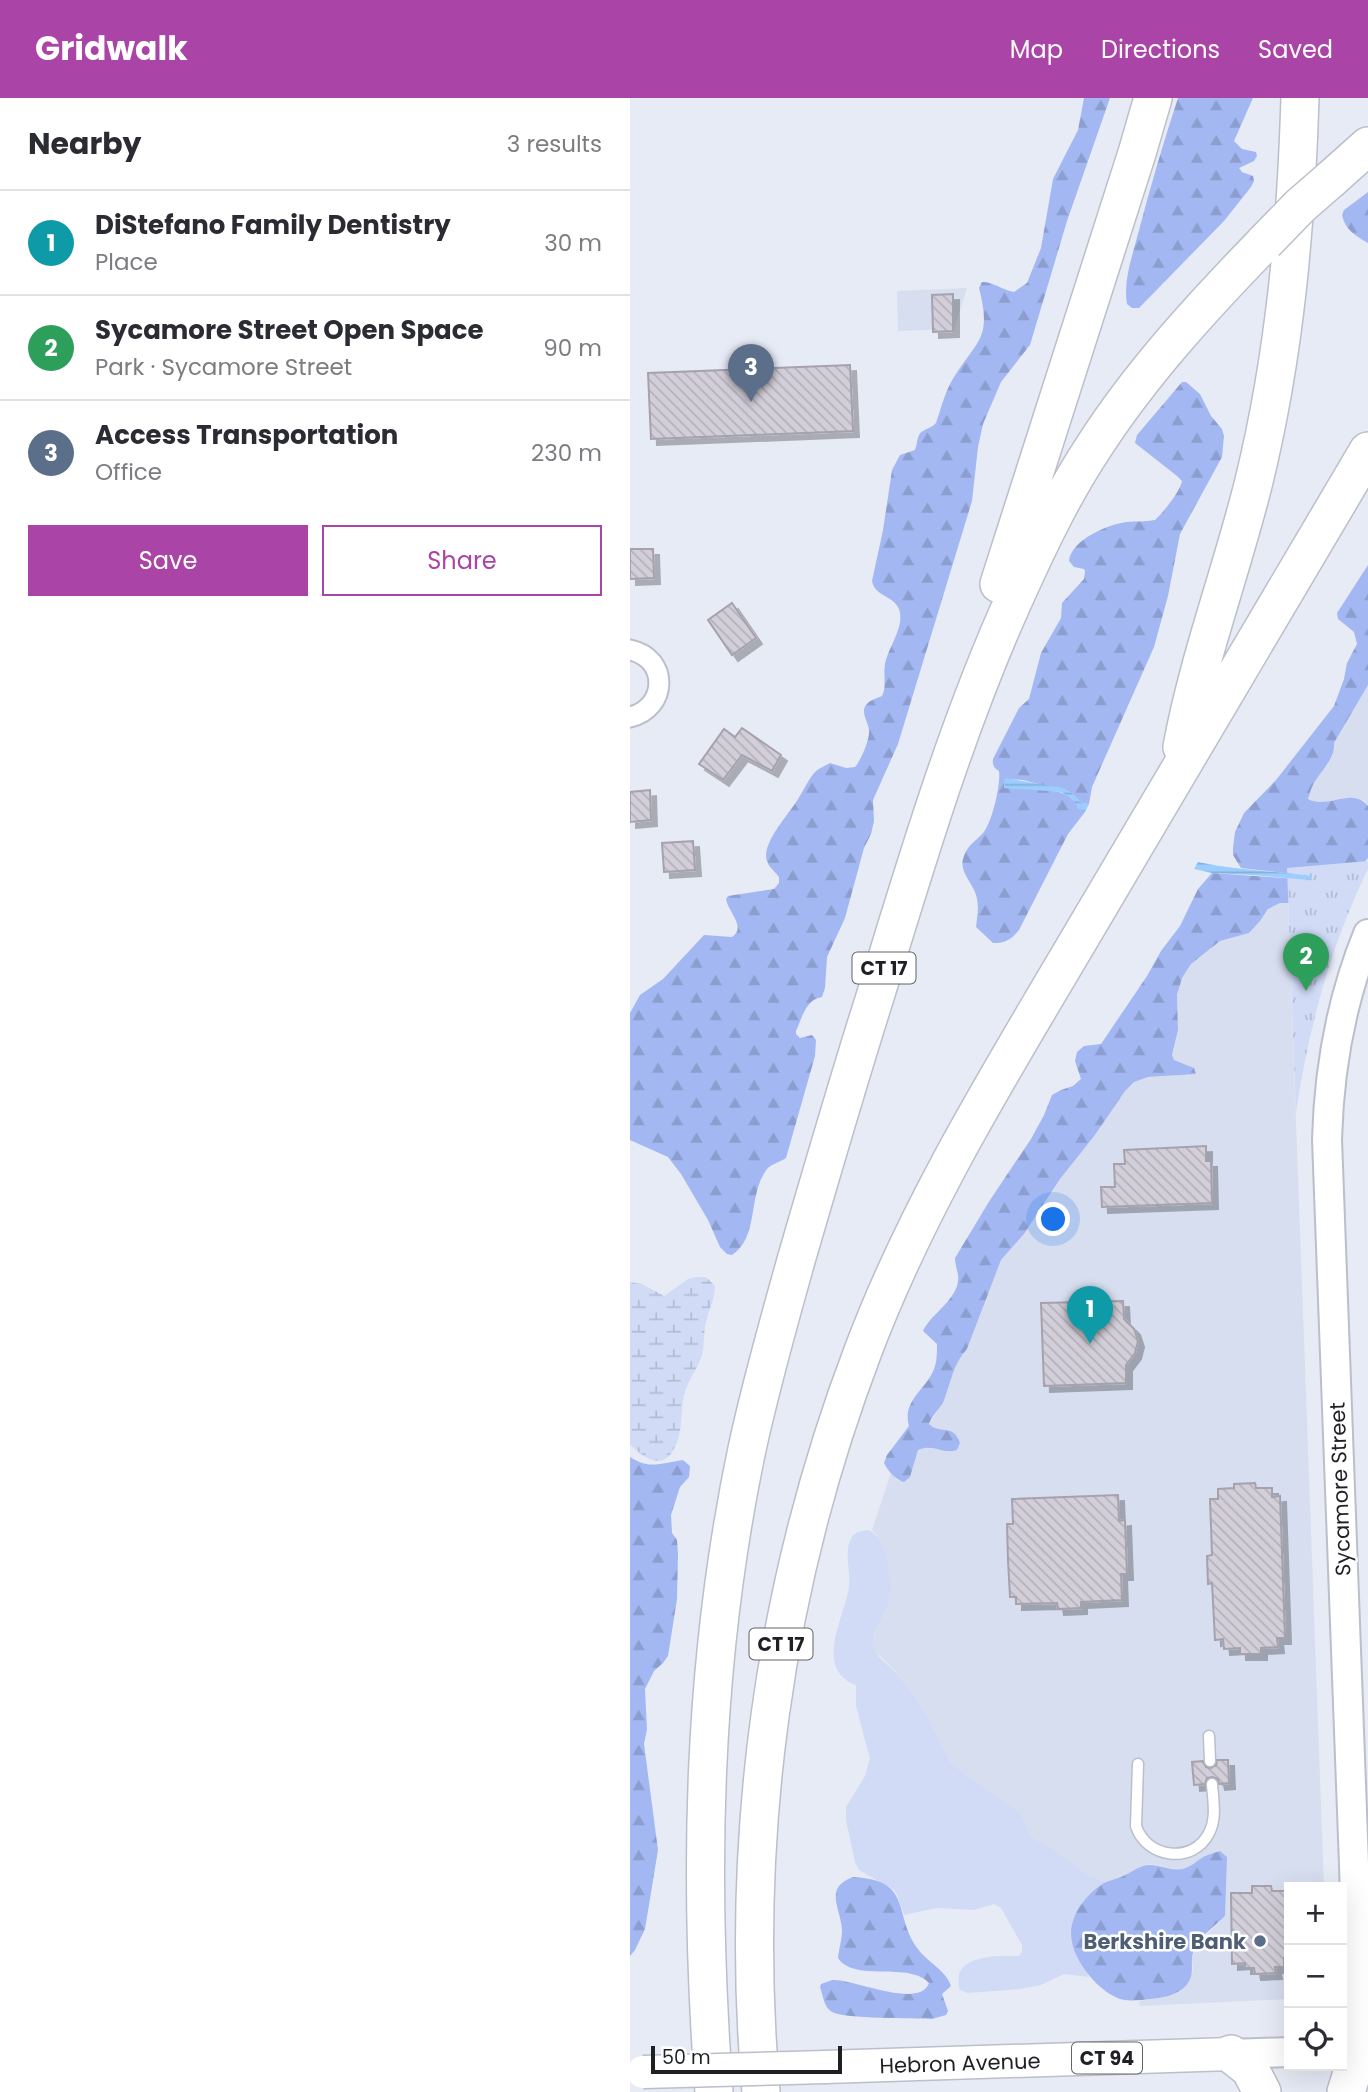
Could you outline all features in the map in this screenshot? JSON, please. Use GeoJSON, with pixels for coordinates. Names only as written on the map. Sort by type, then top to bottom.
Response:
{"type":"FeatureCollection","features":[{"type":"Feature","properties":{"kind":"highway"},"geometry":{"type":"LineString","coordinates":[[958,736],[979,646],[1153,98]]}},
{"type":"Feature","properties":{"kind":"highway"},"geometry":{"type":"LineString","coordinates":[[1178,772],[1203,654],[1254,481],[1279,360],[1297,195],[1300,98]]}},
{"type":"Feature","properties":{"kind":"highway","name":"CT 17"},"geometry":{"type":"LineString","coordinates":[[714,2092],[705,1941],[707,1778],[720,1615],[739,1494],[764,1375],[805,1228],[958,736],[996,638],[1041,540],[1093,447],[1157,361],[1265,242],[1300,206],[1368,146]]}},
{"type":"Feature","properties":{"kind":"highway","name":"CT 17"},"geometry":{"type":"LineString","coordinates":[[761,2092],[755,2011],[754,1930],[762,1786],[777,1662],[803,1540],[826,1457],[864,1347],[921,1217],[989,1093],[1178,772],[1356,479],[1368,451]]}},
{"type":"Feature","properties":{"kind":"highway"},"geometry":{"type":"LineString","coordinates":[[1346,2092],[1355,2050]]}},
{"type":"Feature","properties":{"kind":"highway"},"geometry":{"type":"LineString","coordinates":[[1231,2054],[1250,2069],[1262,2092]]}},
{"type":"Feature","properties":{"kind":"main road","name":"Hebron Avenue"},"geometry":{"type":"LineString","coordinates":[[636,2072],[1231,2054]]}},
{"type":"Feature","properties":{"kind":"street"},"geometry":{"type":"LineString","coordinates":[[630,650],[652,661],[660,684],[651,706],[641,714],[630,717]]}},
{"type":"Feature","properties":{"kind":"street","name":"Sycamore Street"},"geometry":{"type":"LineString","coordinates":[[1355,2050],[1358,1998],[1354,1865],[1327,1139],[1330,1077],[1337,1036],[1348,990],[1368,934]]}},
{"type":"Feature","properties":{"kind":"street","name":"Hebron Avenue"},"geometry":{"type":"LineString","coordinates":[[1231,2054],[1284,2052]]}},
{"type":"Feature","properties":{"kind":"lane"},"geometry":{"type":"LineString","coordinates":[[1209,1737],[1210,1761]]}},
{"type":"Feature","properties":{"kind":"lane"},"geometry":{"type":"LineString","coordinates":[[1138,1764],[1138,1834],[1153,1848],[1165,1853],[1179,1855],[1190,1852],[1208,1835],[1214,1815],[1212,1784]]}},
{"type":"Feature","properties":{"kind":"shaded area"},"geometry":{"type":"Polygon","coordinates":[[[967,288],[954,329],[898,331],[897,291],[967,288]]]}},
{"type":"Feature","properties":{"kind":"shaded area"},"geometry":{"type":"Polygon","coordinates":[[[1368,685],[1368,806],[1364,800],[1344,798],[1319,803],[1308,799],[1312,786],[1335,748],[1334,743],[1368,685]]]}},
{"type":"Feature","properties":{"kind":"shaded area"},"geometry":{"type":"Polygon","coordinates":[[[1005,778],[1063,788],[1081,803],[1089,804],[1085,812],[1079,810],[1072,798],[1061,792],[1004,788],[1005,778]]]}},
{"type":"Feature","properties":{"kind":"shaded area"},"geometry":{"type":"Polygon","coordinates":[[[1198,862],[1312,876],[1310,880],[1212,873],[1194,869],[1198,862]]]}},
{"type":"Feature","properties":{"kind":"shaded area"},"geometry":{"type":"Polygon","coordinates":[[[1288,902],[1324,1882],[1284,1882],[1284,1999],[1140,2006],[1139,2001],[1166,1997],[1193,1971],[1192,1958],[1196,1946],[1225,1916],[1206,1855],[1192,1866],[1178,1870],[1151,1864],[1106,1882],[1088,1875],[1052,1848],[1035,1841],[1021,1813],[953,1765],[923,1711],[896,1672],[875,1651],[873,1641],[877,1629],[877,1535],[872,1530],[891,1473],[899,1481],[910,1477],[918,1450],[927,1446],[950,1452],[957,1450],[960,1444],[958,1437],[951,1431],[933,1428],[929,1424],[944,1400],[960,1357],[967,1349],[1001,1260],[1024,1234],[1060,1179],[1134,1082],[1148,1077],[1196,1074],[1194,1068],[1174,1060],[1172,1055],[1178,1030],[1177,996],[1182,978],[1191,964],[1220,941],[1249,933],[1268,909],[1288,902]]]}},
{"type":"Feature","properties":{"kind":"green space"},"geometry":{"type":"Polygon","coordinates":[[[1084,98],[1110,98],[1067,221],[1030,345],[1001,382],[983,424],[972,501],[898,744],[873,800],[874,821],[871,834],[864,848],[845,918],[827,957],[825,988],[822,997],[808,1005],[796,1031],[800,1038],[812,1035],[816,1040],[815,1056],[786,1158],[767,1169],[757,1191],[746,1237],[741,1247],[732,1255],[727,1254],[720,1247],[708,1220],[668,1157],[630,1140],[630,1013],[640,995],[663,979],[704,935],[732,937],[736,933],[737,924],[726,899],[728,896],[774,889],[779,883],[779,877],[767,862],[767,848],[811,777],[830,763],[846,768],[855,767],[862,756],[869,735],[865,707],[870,701],[882,696],[885,664],[900,621],[898,607],[876,590],[872,581],[892,470],[900,455],[915,450],[920,433],[936,423],[951,382],[976,346],[983,329],[983,305],[979,288],[982,282],[1014,292],[1027,283],[1041,248],[1053,179],[1078,130],[1084,98]]]}},
{"type":"Feature","properties":{"kind":"green space"},"geometry":{"type":"Polygon","coordinates":[[[1178,98],[1253,98],[1234,141],[1242,149],[1256,152],[1254,161],[1239,168],[1253,176],[1254,181],[1224,221],[1139,308],[1132,308],[1127,304],[1126,295],[1129,269],[1178,98]]]}},
{"type":"Feature","properties":{"kind":"green space"},"geometry":{"type":"Polygon","coordinates":[[[1368,192],[1368,243],[1348,229],[1342,215],[1344,210],[1368,192]]]}},
{"type":"Feature","properties":{"kind":"green space"},"geometry":{"type":"Polygon","coordinates":[[[1182,382],[1186,382],[1200,394],[1211,416],[1222,429],[1222,457],[1180,534],[1168,596],[1154,647],[1092,787],[1089,804],[1081,803],[1072,793],[1023,780],[1005,779],[1004,788],[1057,791],[1072,799],[1085,812],[1068,834],[1019,930],[1007,940],[993,943],[976,927],[977,899],[962,864],[966,851],[983,833],[993,812],[999,771],[994,766],[993,759],[1019,708],[1029,699],[1041,653],[1061,618],[1062,603],[1084,579],[1084,569],[1074,567],[1069,561],[1071,553],[1083,540],[1101,530],[1119,523],[1155,520],[1178,490],[1182,481],[1135,443],[1137,435],[1182,382]]]}},
{"type":"Feature","properties":{"kind":"green space"},"geometry":{"type":"Polygon","coordinates":[[[1368,565],[1368,685],[1334,743],[1330,759],[1314,783],[1308,799],[1315,802],[1347,798],[1362,800],[1368,806],[1368,858],[1354,875],[1305,903],[1280,903],[1268,909],[1249,933],[1220,941],[1191,964],[1182,978],[1177,995],[1178,1030],[1172,1055],[1174,1060],[1194,1068],[1196,1074],[1148,1077],[1134,1082],[1060,1179],[1024,1234],[1001,1260],[967,1349],[955,1367],[944,1400],[929,1424],[954,1433],[960,1443],[957,1450],[918,1450],[910,1477],[904,1482],[901,1481],[884,1463],[909,1426],[910,1405],[930,1377],[935,1365],[937,1344],[923,1331],[955,1291],[958,1275],[955,1258],[1031,1139],[1052,1095],[1073,1086],[1081,1079],[1075,1061],[1077,1052],[1084,1046],[1101,1044],[1180,926],[1198,889],[1212,873],[1311,880],[1311,876],[1241,868],[1233,855],[1235,832],[1244,813],[1276,780],[1334,706],[1347,663],[1357,644],[1354,632],[1338,619],[1337,613],[1368,565]]]}},
{"type":"Feature","properties":{"kind":"green space"},"geometry":{"type":"Polygon","coordinates":[[[1368,861],[1368,869],[1332,958],[1314,1018],[1296,1112],[1287,868],[1368,861]]]}},
{"type":"Feature","properties":{"kind":"green space"},"geometry":{"type":"Polygon","coordinates":[[[706,1277],[715,1286],[705,1326],[702,1355],[684,1395],[677,1443],[668,1457],[653,1460],[630,1445],[630,1282],[642,1284],[664,1296],[688,1279],[706,1277]]]}},
{"type":"Feature","properties":{"kind":"green space"},"geometry":{"type":"Polygon","coordinates":[[[630,1457],[650,1464],[683,1460],[690,1466],[689,1477],[680,1487],[671,1515],[672,1533],[677,1540],[678,1554],[677,1599],[668,1656],[654,1671],[645,1689],[647,1729],[644,1744],[658,1850],[645,1929],[630,1956],[630,1457]]]}},
{"type":"Feature","properties":{"kind":"green space"},"geometry":{"type":"Polygon","coordinates":[[[867,1530],[874,1533],[884,1549],[890,1583],[889,1600],[875,1635],[875,1651],[897,1674],[916,1700],[953,1765],[1021,1813],[1035,1840],[1052,1848],[1088,1875],[1106,1882],[1091,1894],[1071,1927],[1073,1947],[1089,1977],[1064,1974],[1041,1985],[1020,1989],[968,1993],[960,1990],[958,1978],[968,1963],[987,1957],[1019,1956],[1022,1952],[1022,1945],[1001,1908],[994,1904],[974,1910],[936,1908],[904,1915],[894,1890],[859,1870],[855,1862],[846,1807],[865,1776],[870,1759],[856,1706],[856,1685],[843,1677],[836,1666],[834,1654],[838,1626],[849,1586],[849,1542],[855,1534],[867,1530]]]}},
{"type":"Feature","properties":{"kind":"green space"},"geometry":{"type":"Polygon","coordinates":[[[1220,1851],[1227,1857],[1225,1916],[1196,1946],[1187,1985],[1178,1992],[1155,1999],[1124,2000],[1105,1991],[1081,1964],[1072,1943],[1074,1918],[1087,1897],[1106,1882],[1142,1866],[1182,1869],[1220,1851]]]}},
{"type":"Feature","properties":{"kind":"green space"},"geometry":{"type":"Polygon","coordinates":[[[853,1877],[872,1880],[894,1892],[910,1936],[918,1949],[949,1980],[951,1986],[942,1994],[948,2011],[946,2015],[932,2019],[865,2017],[839,2014],[827,2008],[820,1987],[832,1980],[913,1994],[923,1991],[929,1983],[909,1973],[856,1969],[838,1958],[842,1930],[836,1893],[838,1887],[853,1877]]]}},
{"type":"Feature","properties":{"kind":"building"},"geometry":{"type":"Polygon","coordinates":[[[953,294],[953,331],[933,332],[932,295],[953,294]]]}},
{"type":"Feature","properties":{"kind":"building"},"geometry":{"type":"Polygon","coordinates":[[[850,365],[853,431],[651,439],[648,373],[850,365]]]}},
{"type":"Feature","properties":{"kind":"building"},"geometry":{"type":"Polygon","coordinates":[[[630,549],[653,549],[654,578],[630,579],[630,549]]]}},
{"type":"Feature","properties":{"kind":"building"},"geometry":{"type":"Polygon","coordinates":[[[732,603],[756,638],[732,655],[708,620],[732,603]]]}},
{"type":"Feature","properties":{"kind":"building"},"geometry":{"type":"Polygon","coordinates":[[[742,728],[781,755],[772,771],[742,755],[723,780],[699,764],[724,729],[735,737],[742,728]]]}},
{"type":"Feature","properties":{"kind":"building"},"geometry":{"type":"Polygon","coordinates":[[[650,790],[651,820],[630,822],[630,792],[650,790]]]}},
{"type":"Feature","properties":{"kind":"building"},"geometry":{"type":"Polygon","coordinates":[[[693,841],[695,870],[664,872],[662,843],[693,841]]]}},
{"type":"Feature","properties":{"kind":"building"},"geometry":{"type":"Polygon","coordinates":[[[1206,1146],[1206,1161],[1211,1161],[1212,1203],[1102,1207],[1101,1187],[1115,1187],[1114,1164],[1125,1164],[1124,1150],[1206,1146]]]}},
{"type":"Feature","properties":{"kind":"building"},"geometry":{"type":"Polygon","coordinates":[[[1123,1301],[1124,1319],[1134,1329],[1138,1341],[1135,1353],[1126,1365],[1126,1383],[1044,1386],[1041,1303],[1123,1301]]]}},
{"type":"Feature","properties":{"kind":"building"},"geometry":{"type":"Polygon","coordinates":[[[1255,1483],[1256,1488],[1272,1488],[1272,1497],[1280,1496],[1285,1638],[1277,1638],[1278,1647],[1261,1648],[1261,1654],[1240,1654],[1240,1648],[1224,1649],[1223,1639],[1215,1640],[1212,1583],[1208,1584],[1207,1556],[1212,1555],[1210,1499],[1218,1499],[1218,1489],[1234,1488],[1234,1484],[1255,1483]]]}},
{"type":"Feature","properties":{"kind":"building"},"geometry":{"type":"Polygon","coordinates":[[[1118,1495],[1119,1521],[1125,1520],[1127,1574],[1121,1574],[1122,1600],[1081,1602],[1081,1608],[1058,1609],[1057,1603],[1016,1604],[1016,1597],[1010,1597],[1008,1560],[1007,1524],[1013,1524],[1012,1499],[1118,1495]]]}},
{"type":"Feature","properties":{"kind":"building"},"geometry":{"type":"Polygon","coordinates":[[[1217,1760],[1228,1760],[1229,1783],[1219,1784],[1218,1779],[1212,1777],[1207,1778],[1205,1784],[1194,1785],[1192,1762],[1203,1761],[1206,1767],[1211,1768],[1216,1765],[1217,1760]]]}},
{"type":"Feature","properties":{"kind":"building","name":"Berkshire Bank"},"geometry":{"type":"Polygon","coordinates":[[[1252,1886],[1271,1886],[1272,1891],[1284,1891],[1284,1967],[1275,1967],[1276,1973],[1255,1974],[1254,1968],[1245,1968],[1245,1963],[1232,1964],[1231,1893],[1252,1893],[1252,1886]]]}},
{"type":"Feature","properties":{"kind":"place","name":"Access Transportation"},"geometry":{"type":"Point","coordinates":[751,402]}},
{"type":"Feature","properties":{"kind":"place","name":"Sycamore Street Open Space"},"geometry":{"type":"Point","coordinates":[1306,991]}},
{"type":"Feature","properties":{"kind":"place","name":"DiStefano Family Dentistry"},"geometry":{"type":"Point","coordinates":[1090,1344]}},
{"type":"Feature","properties":{"kind":"place","name":"Berkshire Bank"},"geometry":{"type":"Point","coordinates":[1260,1941]}}]}
